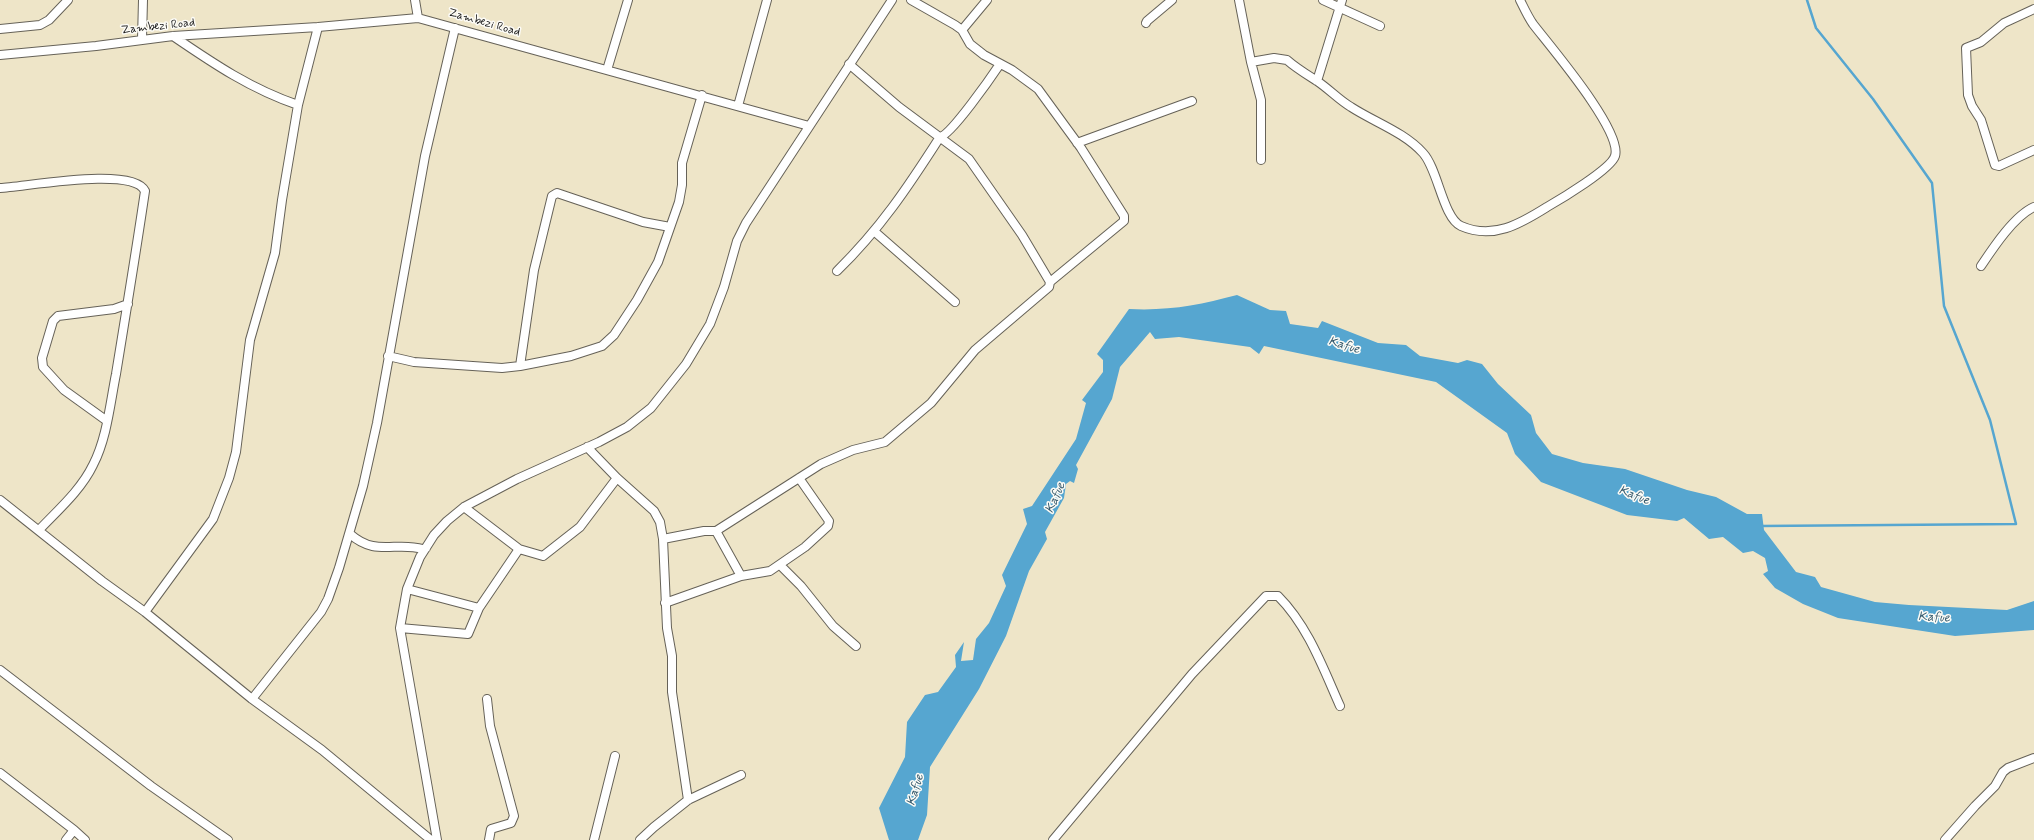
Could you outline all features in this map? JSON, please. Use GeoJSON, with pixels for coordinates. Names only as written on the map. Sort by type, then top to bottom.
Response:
{"type":"FeatureCollection","features":[{"type":"Feature","properties":{"kind":"street"},"geometry":{"type":"LineString","coordinates":[[0,29],[40,25],[49,20],[68,0]]}},
{"type":"Feature","properties":{"kind":"street"},"geometry":{"type":"LineString","coordinates":[[142,39],[143,0]]}},
{"type":"Feature","properties":{"kind":"street"},"geometry":{"type":"LineString","coordinates":[[415,0],[418,18]]}},
{"type":"Feature","properties":{"kind":"street"},"geometry":{"type":"LineString","coordinates":[[607,70],[628,0]]}},
{"type":"Feature","properties":{"kind":"street"},"geometry":{"type":"LineString","coordinates":[[738,106],[767,0]]}},
{"type":"Feature","properties":{"kind":"street"},"geometry":{"type":"LineString","coordinates":[[437,840],[400,628],[407,589],[426,548],[447,521],[464,507],[496,489],[587,447],[639,418],[662,396],[686,364],[715,312],[741,232],[892,0]]}},
{"type":"Feature","properties":{"kind":"street"},"geometry":{"type":"LineString","coordinates":[[663,539],[704,531],[716,531],[828,460],[853,450],[885,442],[931,403],[975,350],[1049,287],[1050,282],[1125,219],[1077,142],[1061,123],[1044,96],[1019,75],[976,48],[962,30],[911,0]]}},
{"type":"Feature","properties":{"kind":"street"},"geometry":{"type":"LineString","coordinates":[[962,30],[987,0]]}},
{"type":"Feature","properties":{"kind":"street"},"geometry":{"type":"LineString","coordinates":[[1146,24],[1147,20],[1172,0]]}},
{"type":"Feature","properties":{"kind":"street"},"geometry":{"type":"LineString","coordinates":[[1239,0],[1251,62],[1261,100],[1261,160]]}},
{"type":"Feature","properties":{"kind":"street"},"geometry":{"type":"LineString","coordinates":[[1323,0],[1337,3],[1380,26]]}},
{"type":"Feature","properties":{"kind":"street"},"geometry":{"type":"LineString","coordinates":[[1251,62],[1282,58],[1317,81],[1350,107],[1409,141],[1424,154],[1433,169],[1450,214],[1457,224],[1480,231],[1506,230],[1521,223],[1585,183],[1613,159],[1616,151],[1607,128],[1577,79],[1532,23],[1520,0]]}},
{"type":"Feature","properties":{"kind":"street"},"geometry":{"type":"LineString","coordinates":[[1317,81],[1337,3]]}},
{"type":"Feature","properties":{"kind":"street"},"geometry":{"type":"LineString","coordinates":[[2034,9],[2004,23],[1981,42],[1966,48],[1968,95],[1972,106],[1981,120],[1995,165],[1999,166],[2034,150]]}},
{"type":"Feature","properties":{"kind":"street","name":"Zambezi Road"},"geometry":{"type":"LineString","coordinates":[[0,55],[96,46],[173,36],[318,27],[418,18],[809,126]]}},
{"type":"Feature","properties":{"kind":"street"},"geometry":{"type":"LineString","coordinates":[[145,612],[213,519],[229,478],[236,452],[250,340],[275,253],[298,104],[318,27]]}},
{"type":"Feature","properties":{"kind":"street"},"geometry":{"type":"LineString","coordinates":[[252,699],[321,612],[328,599],[350,534],[377,423],[425,156],[455,28]]}},
{"type":"Feature","properties":{"kind":"street"},"geometry":{"type":"LineString","coordinates":[[173,36],[252,86],[274,96],[298,104]]}},
{"type":"Feature","properties":{"kind":"street"},"geometry":{"type":"LineString","coordinates":[[849,64],[899,107],[940,137],[974,165],[1022,235],[1050,282]]}},
{"type":"Feature","properties":{"kind":"street"},"geometry":{"type":"LineString","coordinates":[[837,271],[875,232],[909,187],[940,137],[945,136],[951,129],[983,90],[1000,64]]}},
{"type":"Feature","properties":{"kind":"street"},"geometry":{"type":"LineString","coordinates":[[388,356],[414,362],[486,368],[520,366],[571,356],[602,346],[614,335],[644,289],[658,262],[680,194],[682,163],[702,96]]}},
{"type":"Feature","properties":{"kind":"street"},"geometry":{"type":"LineString","coordinates":[[1077,142],[1192,101]]}},
{"type":"Feature","properties":{"kind":"street"},"geometry":{"type":"LineString","coordinates":[[0,188],[82,178],[118,180],[143,186],[145,191],[128,304],[107,421],[99,452],[93,466],[80,485],[39,530]]}},
{"type":"Feature","properties":{"kind":"street"},"geometry":{"type":"LineString","coordinates":[[520,366],[534,270],[552,196],[554,194],[609,210],[643,222],[670,227]]}},
{"type":"Feature","properties":{"kind":"street"},"geometry":{"type":"LineString","coordinates":[[1981,266],[2003,237],[2020,218],[2034,208]]}},
{"type":"Feature","properties":{"kind":"street"},"geometry":{"type":"LineString","coordinates":[[875,232],[955,302]]}},
{"type":"Feature","properties":{"kind":"street"},"geometry":{"type":"LineString","coordinates":[[107,421],[64,390],[44,367],[42,358],[53,321],[58,316],[114,309],[128,304]]}},
{"type":"Feature","properties":{"kind":"street"},"geometry":{"type":"LineString","coordinates":[[587,447],[617,478],[654,511],[660,522],[663,539],[667,628],[672,656],[672,692],[688,800]]}},
{"type":"Feature","properties":{"kind":"street"},"geometry":{"type":"LineString","coordinates":[[464,507],[519,549],[540,556],[580,527],[617,478]]}},
{"type":"Feature","properties":{"kind":"street"},"geometry":{"type":"LineString","coordinates":[[665,603],[741,576],[762,573],[780,566],[805,547],[829,524],[799,478]]}},
{"type":"Feature","properties":{"kind":"street"},"geometry":{"type":"LineString","coordinates":[[0,500],[145,612],[252,699],[322,750],[432,840]]}},
{"type":"Feature","properties":{"kind":"street"},"geometry":{"type":"LineString","coordinates":[[716,531],[741,576]]}},
{"type":"Feature","properties":{"kind":"street"},"geometry":{"type":"LineString","coordinates":[[350,534],[360,542],[382,548],[410,546],[423,549],[426,548]]}},
{"type":"Feature","properties":{"kind":"street"},"geometry":{"type":"LineString","coordinates":[[400,628],[466,634],[469,633],[479,608],[519,549]]}},
{"type":"Feature","properties":{"kind":"street"},"geometry":{"type":"LineString","coordinates":[[780,566],[801,586],[833,626],[856,646]]}},
{"type":"Feature","properties":{"kind":"street"},"geometry":{"type":"LineString","coordinates":[[407,589],[479,608]]}},
{"type":"Feature","properties":{"kind":"street"},"geometry":{"type":"LineString","coordinates":[[1053,840],[1192,674],[1266,596],[1278,596],[1288,606],[1316,651],[1340,706]]}},
{"type":"Feature","properties":{"kind":"street"},"geometry":{"type":"LineString","coordinates":[[0,670],[151,786],[228,840]]}},
{"type":"Feature","properties":{"kind":"street"},"geometry":{"type":"LineString","coordinates":[[487,699],[490,726],[514,816],[511,823],[491,829],[489,840]]}},
{"type":"Feature","properties":{"kind":"street"},"geometry":{"type":"LineString","coordinates":[[594,840],[615,756]]}},
{"type":"Feature","properties":{"kind":"street"},"geometry":{"type":"LineString","coordinates":[[1945,840],[1974,806],[1995,786],[2003,772],[2008,768],[2034,758]]}},
{"type":"Feature","properties":{"kind":"street"},"geometry":{"type":"LineString","coordinates":[[0,773],[74,830],[84,840]]}},
{"type":"Feature","properties":{"kind":"street"},"geometry":{"type":"LineString","coordinates":[[640,840],[688,800],[740,775]]}},
{"type":"Feature","properties":{"kind":"street"},"geometry":{"type":"LineString","coordinates":[[66,840],[74,830]]}},
{"type":"Feature","properties":{"kind":"water","name":"Kafue"},"geometry":{"type":"Polygon","coordinates":[[[1237,295],[1270,310],[1286,311],[1290,324],[1318,328],[1322,321],[1378,343],[1406,345],[1420,356],[1458,363],[1467,360],[1482,364],[1498,384],[1531,415],[1536,433],[1552,454],[1583,463],[1625,469],[1687,490],[1716,497],[1747,514],[1762,514],[1764,530],[1796,572],[1815,577],[1821,587],[1875,602],[1909,605],[2007,610],[2034,601],[2034,630],[1955,636],[1838,618],[1803,604],[1775,588],[1763,574],[1768,571],[1765,558],[1753,551],[1743,553],[1723,537],[1709,539],[1684,518],[1677,521],[1627,515],[1541,482],[1515,454],[1507,433],[1436,382],[1264,346],[1259,354],[1250,347],[1179,337],[1155,339],[1150,332],[1120,367],[1112,399],[1076,465],[1078,469],[1074,483],[1070,481],[1066,484],[1064,498],[1045,532],[1047,539],[1029,571],[1006,636],[979,689],[930,767],[927,815],[918,840],[889,840],[879,808],[905,757],[907,722],[925,695],[938,692],[956,667],[955,655],[964,642],[961,661],[973,660],[976,639],[989,623],[1006,586],[1002,575],[1027,524],[1023,509],[1032,506],[1076,439],[1086,403],[1082,400],[1103,372],[1103,360],[1097,354],[1129,309],[1171,308],[1210,302],[1237,295]]]}},
{"type":"Feature","properties":{"kind":"waterway"},"geometry":{"type":"LineString","coordinates":[[1761,526],[2016,524],[1990,420],[1944,306],[1932,183],[1873,99],[1816,28],[1807,0]]}}]}
